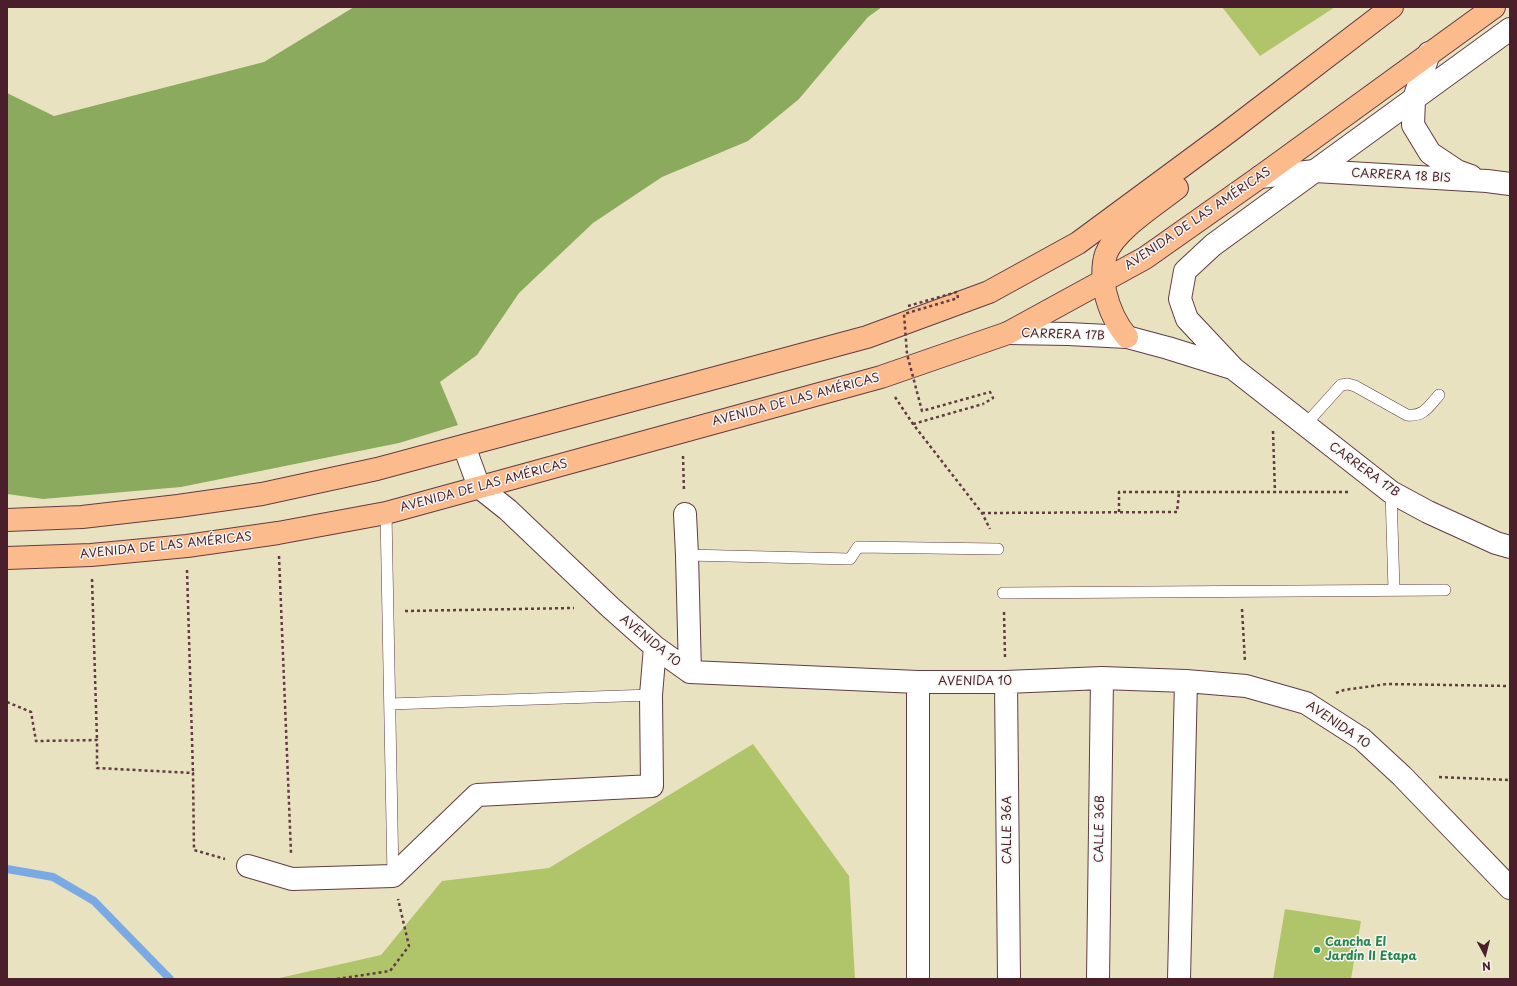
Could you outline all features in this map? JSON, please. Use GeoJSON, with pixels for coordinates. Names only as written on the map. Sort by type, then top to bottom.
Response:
{"type":"FeatureCollection","features":[{"type":"Feature","properties":{"kind":"main road"},"geometry":{"type":"LineString","coordinates":[[7,520],[82,517],[178,506],[262,494],[377,469],[867,337],[989,292],[1078,244],[1392,7]]}},
{"type":"Feature","properties":{"kind":"main road"},"geometry":{"type":"LineString","coordinates":[[1429,53],[1474,7]]}},
{"type":"Feature","properties":{"kind":"main road","name":"AVENIDA DE LAS AMÉRICAS"},"geometry":{"type":"LineString","coordinates":[[7,558],[92,555],[186,546],[278,533],[386,513],[881,377],[1008,333],[1145,258],[1260,177],[1494,7]]}},
{"type":"Feature","properties":{"kind":"main road"},"geometry":{"type":"LineString","coordinates":[[1127,337],[1118,327],[1109,308],[1103,281],[1106,256],[1110,247],[1122,232],[1204,166],[1227,133]]}},
{"type":"Feature","properties":{"kind":"street","name":"CARRERA 18 BIS"},"geometry":{"type":"LineString","coordinates":[[1315,171],[1510,29]]}},
{"type":"Feature","properties":{"kind":"street","name":"CARRERA 18 BIS"},"geometry":{"type":"LineString","coordinates":[[1429,53],[1414,99],[1413,125],[1430,153],[1457,171],[1487,181]]}},
{"type":"Feature","properties":{"kind":"street","name":"CARRERA 18 BIS"},"geometry":{"type":"LineString","coordinates":[[1260,177],[1315,171],[1487,181],[1510,184]]}},
{"type":"Feature","properties":{"kind":"street","name":"CARRERA 17B"},"geometry":{"type":"LineString","coordinates":[[1315,171],[1213,245],[1185,271],[1180,299],[1186,319],[1234,369],[1391,492],[1428,512],[1496,543],[1510,547]]}},
{"type":"Feature","properties":{"kind":"street","name":"CARRERA 17B"},"geometry":{"type":"LineString","coordinates":[[1008,333],[1127,337],[1168,348],[1234,369]]}},
{"type":"Feature","properties":{"kind":"street"},"geometry":{"type":"LineString","coordinates":[[464,446],[479,487]]}},
{"type":"Feature","properties":{"kind":"street","name":"AVENIDA 10"},"geometry":{"type":"LineString","coordinates":[[479,487],[508,510],[610,607],[655,647],[690,672],[918,682],[1006,682],[1102,678],[1186,682],[1246,686],[1306,703],[1362,738],[1402,776],[1510,888]]}},
{"type":"Feature","properties":{"kind":"street"},"geometry":{"type":"LineString","coordinates":[[685,514],[690,672]]}},
{"type":"Feature","properties":{"kind":"street"},"geometry":{"type":"LineString","coordinates":[[248,866],[292,879],[393,876],[477,795],[652,786],[652,695],[655,647]]}},
{"type":"Feature","properties":{"kind":"street","name":"CALLE 36B"},"geometry":{"type":"LineString","coordinates":[[1098,979],[1102,678]]}},
{"type":"Feature","properties":{"kind":"street"},"geometry":{"type":"LineString","coordinates":[[918,682],[918,979]]}},
{"type":"Feature","properties":{"kind":"street","name":"CALLE 36A"},"geometry":{"type":"LineString","coordinates":[[1006,682],[1009,979]]}},
{"type":"Feature","properties":{"kind":"street"},"geometry":{"type":"LineString","coordinates":[[1178,979],[1186,682]]}},
{"type":"Feature","properties":{"kind":"lane"},"geometry":{"type":"LineString","coordinates":[[1305,425],[1341,385],[1348,384],[1355,386],[1407,415],[1415,416],[1422,413],[1439,395]]}},
{"type":"Feature","properties":{"kind":"lane"},"geometry":{"type":"LineString","coordinates":[[1391,492],[1394,590]]}},
{"type":"Feature","properties":{"kind":"lane"},"geometry":{"type":"LineString","coordinates":[[386,513],[393,876]]}},
{"type":"Feature","properties":{"kind":"lane"},"geometry":{"type":"LineString","coordinates":[[687,555],[850,559],[858,547],[998,549]]}},
{"type":"Feature","properties":{"kind":"lane"},"geometry":{"type":"LineString","coordinates":[[1003,593],[1445,590]]}},
{"type":"Feature","properties":{"kind":"lane"},"geometry":{"type":"LineString","coordinates":[[390,704],[652,695]]}},
{"type":"Feature","properties":{"kind":"path"},"geometry":{"type":"LineString","coordinates":[[908,306],[957,292],[958,298],[904,314],[907,354],[922,411],[990,392],[993,398],[983,404],[913,424]]}},
{"type":"Feature","properties":{"kind":"path"},"geometry":{"type":"LineString","coordinates":[[881,377],[913,424],[982,513],[998,549]]}},
{"type":"Feature","properties":{"kind":"path"},"geometry":{"type":"LineString","coordinates":[[1271,399],[1275,493]]}},
{"type":"Feature","properties":{"kind":"path"},"geometry":{"type":"LineString","coordinates":[[682,431],[685,514]]}},
{"type":"Feature","properties":{"kind":"path"},"geometry":{"type":"LineString","coordinates":[[1119,512],[1119,492],[1352,492]]}},
{"type":"Feature","properties":{"kind":"path"},"geometry":{"type":"LineString","coordinates":[[982,513],[1178,512],[1179,493]]}},
{"type":"Feature","properties":{"kind":"path"},"geometry":{"type":"LineString","coordinates":[[278,533],[292,879]]}},
{"type":"Feature","properties":{"kind":"path"},"geometry":{"type":"LineString","coordinates":[[186,546],[194,850],[248,866]]}},
{"type":"Feature","properties":{"kind":"path"},"geometry":{"type":"LineString","coordinates":[[92,555],[97,768],[193,773]]}},
{"type":"Feature","properties":{"kind":"path"},"geometry":{"type":"LineString","coordinates":[[1241,591],[1246,686]]}},
{"type":"Feature","properties":{"kind":"path"},"geometry":{"type":"LineString","coordinates":[[1003,593],[1006,682]]}},
{"type":"Feature","properties":{"kind":"path"},"geometry":{"type":"LineString","coordinates":[[389,611],[610,607]]}},
{"type":"Feature","properties":{"kind":"path"},"geometry":{"type":"LineString","coordinates":[[1306,703],[1344,690],[1386,684],[1510,686]]}},
{"type":"Feature","properties":{"kind":"path"},"geometry":{"type":"LineString","coordinates":[[7,702],[31,712],[36,741],[97,740]]}},
{"type":"Feature","properties":{"kind":"path"},"geometry":{"type":"LineString","coordinates":[[1402,776],[1510,780]]}},
{"type":"Feature","properties":{"kind":"path"},"geometry":{"type":"LineString","coordinates":[[336,979],[390,971],[409,946],[393,876]]}},
{"type":"Feature","properties":{"kind":"green space"},"geometry":{"type":"Polygon","coordinates":[[[354,7],[882,7],[868,17],[799,99],[748,141],[662,177],[593,223],[519,293],[477,355],[440,382],[458,425],[399,443],[181,487],[43,499],[7,494],[7,93],[54,116],[264,62],[354,7]]]}},
{"type":"Feature","properties":{"kind":"green space"},"geometry":{"type":"Polygon","coordinates":[[[1222,7],[1335,7],[1260,56],[1222,7]]]}},
{"type":"Feature","properties":{"kind":"green space"},"geometry":{"type":"Polygon","coordinates":[[[753,744],[849,876],[855,979],[275,979],[381,955],[442,881],[549,868],[753,744]]]}},
{"type":"Feature","properties":{"kind":"green space","name":"Cancha El Jardín II Etapa"},"geometry":{"type":"Polygon","coordinates":[[[1285,909],[1361,921],[1351,979],[1273,979],[1285,909]]]}},
{"type":"Feature","properties":{"kind":"waterway"},"geometry":{"type":"LineString","coordinates":[[7,869],[53,877],[94,901],[170,979]]}},
{"type":"Feature","properties":{"kind":"place","name":"Cancha El Jardín II Etapa"},"geometry":{"type":"Point","coordinates":[1317,950]}}]}
